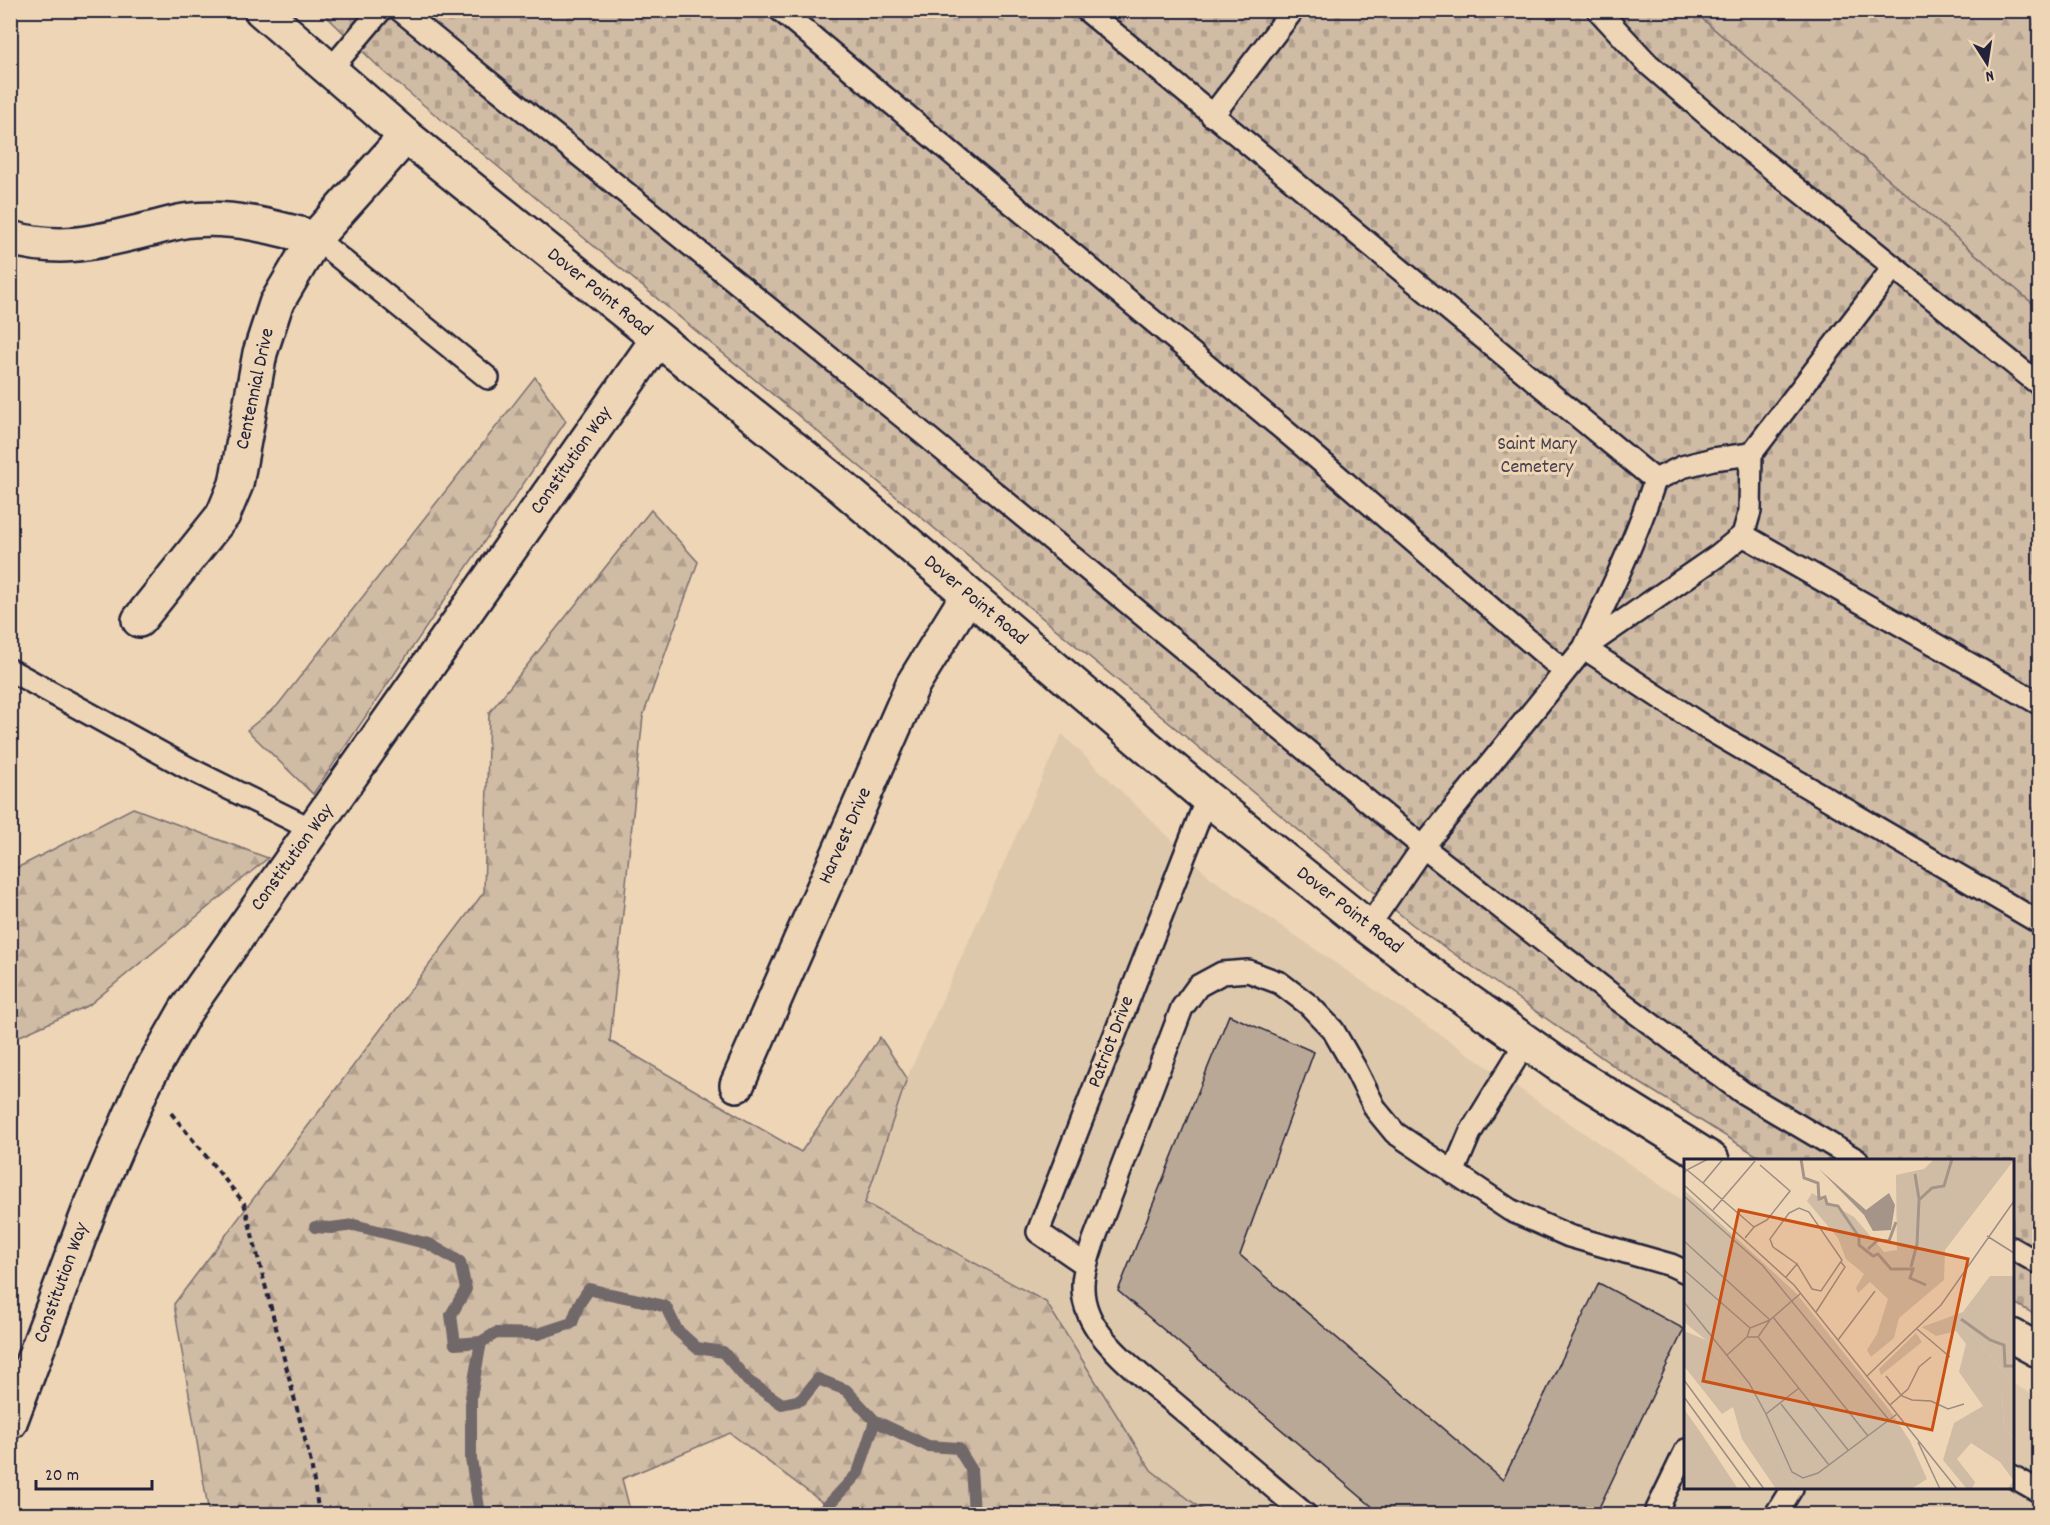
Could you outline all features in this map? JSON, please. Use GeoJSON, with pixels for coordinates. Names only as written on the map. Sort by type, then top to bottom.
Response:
{"type":"FeatureCollection","features":[{"type":"Feature","properties":{"kind":"street","name":"Dover Point Road"},"geometry":{"type":"LineString","coordinates":[[261,10],[406,136],[842,487],[1207,798],[1368,927],[1526,1042],[1709,1159]]}},
{"type":"Feature","properties":{"kind":"street","name":"Centennial Drive"},"geometry":{"type":"LineString","coordinates":[[139,620],[223,515],[236,484],[260,353],[276,304],[315,238],[406,136]]}},
{"type":"Feature","properties":{"kind":"street"},"geometry":{"type":"LineString","coordinates":[[10,238],[35,245],[66,246],[98,243],[190,220],[219,219],[265,225],[315,238]]}},
{"type":"Feature","properties":{"kind":"street","name":"Constitution Way"},"geometry":{"type":"LineString","coordinates":[[10,1422],[89,1211],[145,1082],[186,1010],[657,340]]}},
{"type":"Feature","properties":{"kind":"street","name":"Harvest Drive"},"geometry":{"type":"LineString","coordinates":[[736,1085],[913,684],[968,595]]}},
{"type":"Feature","properties":{"kind":"street"},"geometry":{"type":"LineString","coordinates":[[2014,1337],[2040,1351]]}},
{"type":"Feature","properties":{"kind":"lane"},"geometry":{"type":"LineString","coordinates":[[330,70],[381,10]]}},
{"type":"Feature","properties":{"kind":"lane"},"geometry":{"type":"LineString","coordinates":[[400,10],[914,426],[1423,848],[1616,998],[1742,1092],[1854,1159]]}},
{"type":"Feature","properties":{"kind":"lane"},"geometry":{"type":"LineString","coordinates":[[780,10],[1303,446],[1564,671]]}},
{"type":"Feature","properties":{"kind":"lane"},"geometry":{"type":"LineString","coordinates":[[1086,10],[1655,480]]}},
{"type":"Feature","properties":{"kind":"lane"},"geometry":{"type":"LineString","coordinates":[[1212,116],[1293,10]]}},
{"type":"Feature","properties":{"kind":"lane"},"geometry":{"type":"LineString","coordinates":[[1598,10],[1647,63],[1740,143],[2040,385]]}},
{"type":"Feature","properties":{"kind":"lane"},"geometry":{"type":"LineString","coordinates":[[315,238],[488,378]]}},
{"type":"Feature","properties":{"kind":"lane"},"geometry":{"type":"LineString","coordinates":[[1368,927],[1423,848],[1584,648],[1717,556],[1743,535],[1750,511],[1751,454],[1893,268]]}},
{"type":"Feature","properties":{"kind":"lane"},"geometry":{"type":"LineString","coordinates":[[1584,648],[1641,525],[1655,480],[1682,467],[1713,459],[1751,454]]}},
{"type":"Feature","properties":{"kind":"lane"},"geometry":{"type":"LineString","coordinates":[[1743,535],[2040,704]]}},
{"type":"Feature","properties":{"kind":"lane"},"geometry":{"type":"LineString","coordinates":[[1584,648],[1703,726],[2040,923]]}},
{"type":"Feature","properties":{"kind":"lane"},"geometry":{"type":"LineString","coordinates":[[10,670],[188,768],[313,830]]}},
{"type":"Feature","properties":{"kind":"lane","name":"Patriot Drive"},"geometry":{"type":"LineString","coordinates":[[1086,1264],[1038,1232],[1207,798]]}},
{"type":"Feature","properties":{"kind":"lane"},"geometry":{"type":"LineString","coordinates":[[1305,1515],[1138,1372],[1107,1342],[1089,1316],[1081,1288],[1086,1264],[1182,1008],[1198,986],[1222,973],[1248,971],[1280,983],[1309,1005],[1333,1030],[1376,1110],[1395,1132],[1510,1210],[1569,1236],[1671,1265],[1684,1271]]}},
{"type":"Feature","properties":{"kind":"lane"},"geometry":{"type":"LineString","coordinates":[[1453,1173],[1470,1133],[1526,1042]]}},
{"type":"Feature","properties":{"kind":"lane"},"geometry":{"type":"LineString","coordinates":[[2014,1249],[2040,1264]]}},
{"type":"Feature","properties":{"kind":"lane"},"geometry":{"type":"LineString","coordinates":[[1655,1515],[1684,1454]]}},
{"type":"Feature","properties":{"kind":"lane"},"geometry":{"type":"LineString","coordinates":[[2014,1477],[2040,1492]]}},
{"type":"Feature","properties":{"kind":"lane"},"geometry":{"type":"LineString","coordinates":[[1776,1515],[1791,1489]]}},
{"type":"Feature","properties":{"kind":"path"},"geometry":{"type":"LineString","coordinates":[[145,1082],[244,1203],[311,1462],[319,1515]]}},
{"type":"Feature","properties":{"kind":"shaded area"},"geometry":{"type":"Polygon","coordinates":[[[1062,734],[1211,878],[1684,1201],[1684,1489],[2014,1489],[2014,1385],[2039,1398],[2039,1514],[1208,1514],[1151,1470],[1046,1302],[865,1203],[907,1078],[1062,734]]]}},
{"type":"Feature","properties":{"kind":"green space","name":"Saint Mary Cemetery"},"geometry":{"type":"Polygon","coordinates":[[[321,11],[1693,11],[2039,309],[2039,1317],[2014,1303],[2014,1159],[1762,1159],[1624,1073],[1413,925],[385,73],[321,11]]]}},
{"type":"Feature","properties":{"kind":"green space"},"geometry":{"type":"Polygon","coordinates":[[[1693,11],[2039,11],[2039,309],[1693,11]]]}},
{"type":"Feature","properties":{"kind":"green space"},"geometry":{"type":"Polygon","coordinates":[[[535,377],[566,421],[313,794],[247,730],[277,706],[535,377]]]}},
{"type":"Feature","properties":{"kind":"green space"},"geometry":{"type":"Polygon","coordinates":[[[651,510],[698,562],[643,716],[610,1041],[801,1152],[880,1037],[907,1078],[865,1203],[1046,1302],[1151,1470],[1208,1514],[838,1514],[730,1433],[622,1479],[631,1514],[209,1514],[174,1304],[484,892],[489,713],[651,510]]]}},
{"type":"Feature","properties":{"kind":"green space"},"geometry":{"type":"Polygon","coordinates":[[[133,808],[268,858],[89,1005],[11,1040],[11,871],[133,808]]]}},
{"type":"Feature","properties":{"kind":"building"},"geometry":{"type":"Polygon","coordinates":[[[1229,1015],[1314,1052],[1240,1255],[1503,1480],[1599,1283],[1684,1329],[1596,1514],[1381,1514],[1118,1291],[1229,1015]]]}},
{"type":"Feature","properties":{"kind":"waterway"},"geometry":{"type":"LineString","coordinates":[[315,1227],[331,1228],[354,1225],[429,1244],[460,1262],[466,1289],[451,1315],[455,1344],[481,1342],[496,1333],[538,1334],[572,1323],[579,1304],[589,1289],[666,1307],[677,1330],[697,1348],[723,1352],[748,1381],[782,1404],[801,1400],[818,1379],[846,1390],[875,1421],[928,1446],[958,1448],[971,1469],[976,1514]]}},
{"type":"Feature","properties":{"kind":"waterway"},"geometry":{"type":"LineString","coordinates":[[480,1514],[471,1459],[471,1397],[481,1342]]}},
{"type":"Feature","properties":{"kind":"waterway"},"geometry":{"type":"LineString","coordinates":[[820,1514],[858,1473],[875,1421]]}}]}
